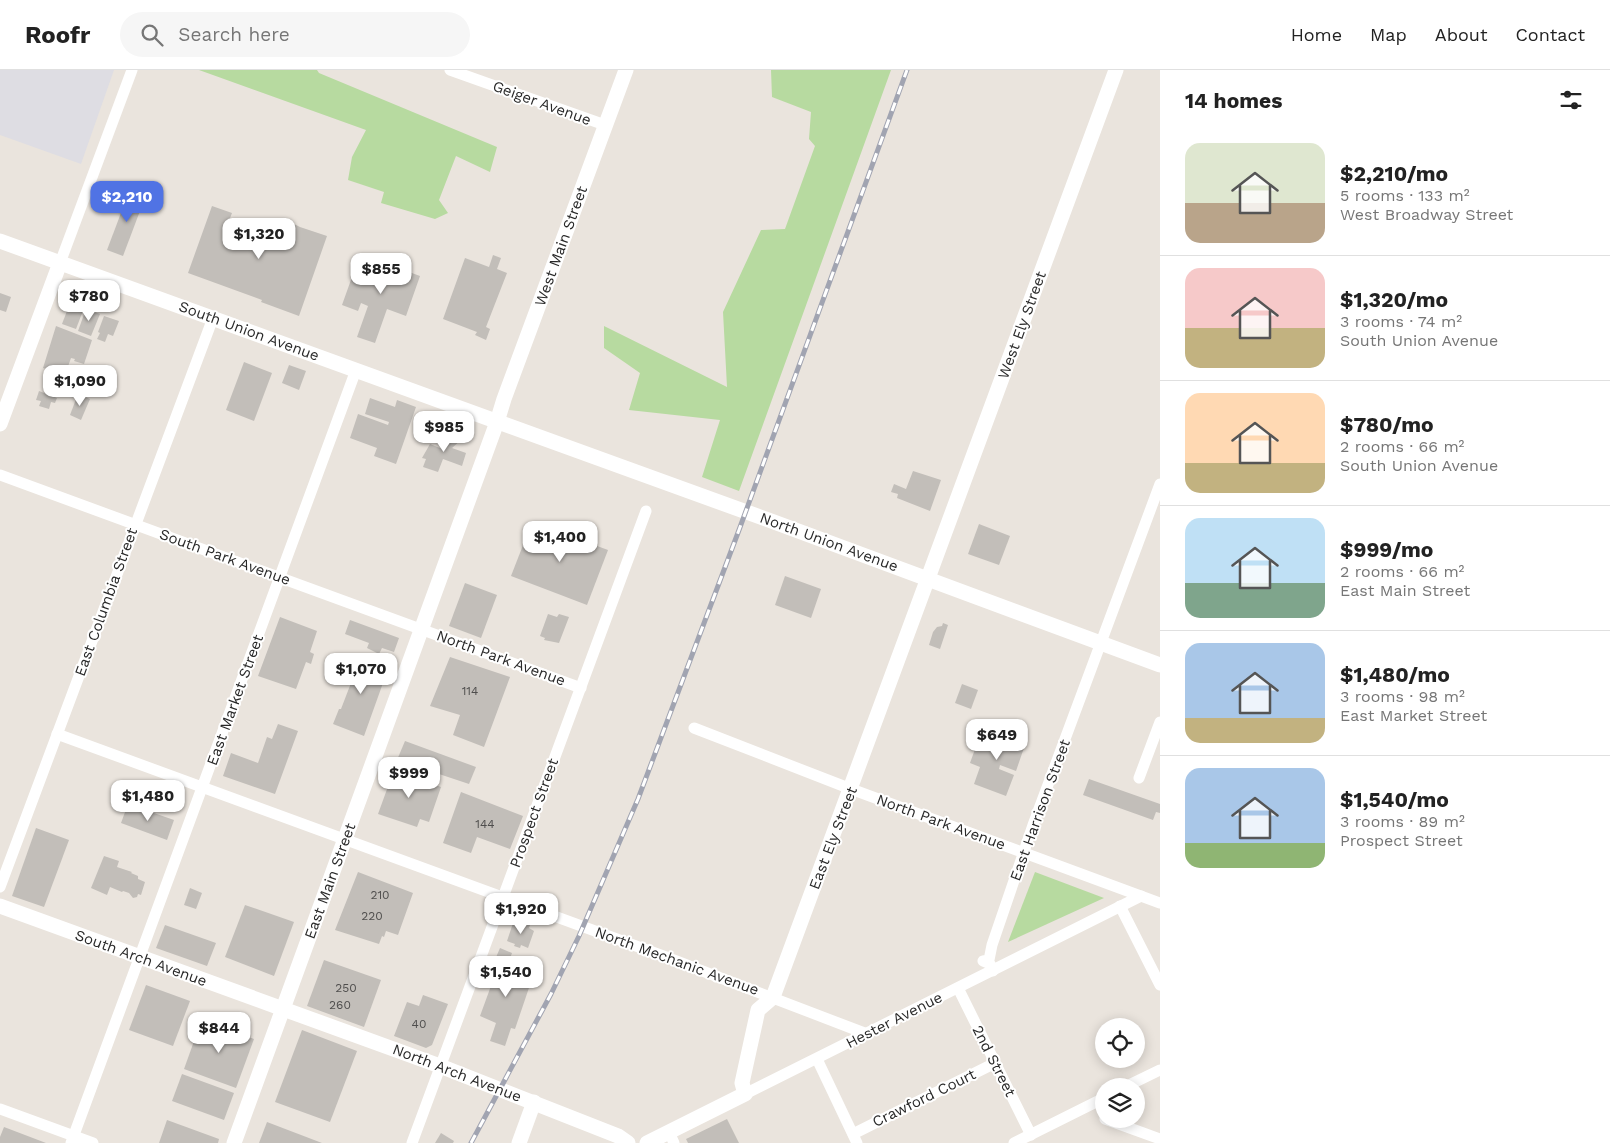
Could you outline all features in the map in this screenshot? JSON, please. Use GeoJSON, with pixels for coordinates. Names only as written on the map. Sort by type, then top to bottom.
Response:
{"type":"FeatureCollection","features":[{"type":"Feature","properties":{"kind":"street"},"geometry":{"type":"LineString","coordinates":[[0,424],[132,70]]}},
{"type":"Feature","properties":{"kind":"street","name":"Geiger Avenue"},"geometry":{"type":"LineString","coordinates":[[450,70],[465,72],[605,125]]}},
{"type":"Feature","properties":{"kind":"street","name":"West Main Street"},"geometry":{"type":"LineString","coordinates":[[497,422],[626,70]]}},
{"type":"Feature","properties":{"kind":"street","name":"West Ely Street"},"geometry":{"type":"LineString","coordinates":[[928,579],[1116,70]]}},
{"type":"Feature","properties":{"kind":"street","name":"South Union Avenue"},"geometry":{"type":"LineString","coordinates":[[0,241],[497,422]]}},
{"type":"Feature","properties":{"kind":"street","name":"East Columbia Street"},"geometry":{"type":"LineString","coordinates":[[0,887],[213,318]]}},
{"type":"Feature","properties":{"kind":"street","name":"East Market Street"},"geometry":{"type":"LineString","coordinates":[[73,1140],[356,370]]}},
{"type":"Feature","properties":{"kind":"street","name":"North Union Avenue"},"geometry":{"type":"LineString","coordinates":[[497,422],[1160,665]]}},
{"type":"Feature","properties":{"kind":"street","name":"East Main Street"},"geometry":{"type":"LineString","coordinates":[[234,1143],[497,422]]}},
{"type":"Feature","properties":{"kind":"street","name":"South Park Avenue"},"geometry":{"type":"LineString","coordinates":[[0,474],[421,629]]}},
{"type":"Feature","properties":{"kind":"street","name":"East Harrison Street"},"geometry":{"type":"LineString","coordinates":[[993,971],[990,964],[983,961],[989,960],[992,945],[1024,852],[1160,484]]}},
{"type":"Feature","properties":{"kind":"street","name":"Prospect Street"},"geometry":{"type":"LineString","coordinates":[[412,1143],[646,511]]}},
{"type":"Feature","properties":{"kind":"street","name":"East Ely Street"},"geometry":{"type":"LineString","coordinates":[[745,1094],[742,1083],[758,1010],[773,997],[928,579]]}},
{"type":"Feature","properties":{"kind":"street","name":"North Park Avenue"},"geometry":{"type":"LineString","coordinates":[[421,629],[581,688]]}},
{"type":"Feature","properties":{"kind":"street"},"geometry":{"type":"LineString","coordinates":[[1139,778],[1160,722]]}},
{"type":"Feature","properties":{"kind":"street","name":"North Park Avenue"},"geometry":{"type":"LineString","coordinates":[[694,728],[851,789],[1160,903]]}},
{"type":"Feature","properties":{"kind":"street","name":"North Mechanic Avenue"},"geometry":{"type":"LineString","coordinates":[[57,734],[773,997],[867,1034]]}},
{"type":"Feature","properties":{"kind":"street","name":"Hester Avenue"},"geometry":{"type":"LineString","coordinates":[[647,1143],[671,1138],[745,1094],[1141,896]]}},
{"type":"Feature","properties":{"kind":"street","name":"South Arch Avenue"},"geometry":{"type":"LineString","coordinates":[[0,906],[283,1010]]}},
{"type":"Feature","properties":{"kind":"street"},"geometry":{"type":"LineString","coordinates":[[1120,906],[1160,985]]}},
{"type":"Feature","properties":{"kind":"street","name":"2nd Street"},"geometry":{"type":"LineString","coordinates":[[958,988],[1031,1134]]}},
{"type":"Feature","properties":{"kind":"street","name":"North Arch Avenue"},"geometry":{"type":"LineString","coordinates":[[283,1010],[534,1102],[618,1136],[628,1143]]}},
{"type":"Feature","properties":{"kind":"street"},"geometry":{"type":"LineString","coordinates":[[817,1059],[855,1138]]}},
{"type":"Feature","properties":{"kind":"street","name":"Crawford Court"},"geometry":{"type":"LineString","coordinates":[[855,1138],[995,1063]]}},
{"type":"Feature","properties":{"kind":"street"},"geometry":{"type":"LineString","coordinates":[[1144,1078],[1160,1070]]}},
{"type":"Feature","properties":{"kind":"street"},"geometry":{"type":"LineString","coordinates":[[519,1143],[534,1102]]}},
{"type":"Feature","properties":{"kind":"street"},"geometry":{"type":"LineString","coordinates":[[1014,1143],[1095,1103]]}},
{"type":"Feature","properties":{"kind":"street"},"geometry":{"type":"LineString","coordinates":[[1085,1108],[1095,1114]]}},
{"type":"Feature","properties":{"kind":"street"},"geometry":{"type":"LineString","coordinates":[[0,1109],[73,1140],[93,1143]]}},
{"type":"Feature","properties":{"kind":"street"},"geometry":{"type":"LineString","coordinates":[[1129,1128],[1160,1139]]}},
{"type":"Feature","properties":{"kind":"shaded area"},"geometry":{"type":"Polygon","coordinates":[[[0,70],[114,70],[81,164],[0,135],[0,70]]]}},
{"type":"Feature","properties":{"kind":"green space"},"geometry":{"type":"Polygon","coordinates":[[[199,70],[317,70],[319,73],[497,147],[490,172],[456,156],[439,200],[448,213],[435,219],[381,203],[384,192],[348,180],[352,157],[366,130],[199,70]]]}},
{"type":"Feature","properties":{"kind":"green space"},"geometry":{"type":"Polygon","coordinates":[[[771,70],[891,70],[739,491],[702,477],[720,420],[629,410],[640,373],[604,348],[604,326],[727,387],[723,312],[761,230],[785,229],[815,146],[809,139],[811,112],[772,97],[771,70]]]}},
{"type":"Feature","properties":{"kind":"green space"},"geometry":{"type":"Polygon","coordinates":[[[1035,872],[1104,898],[1008,942],[1035,872]]]}},
{"type":"Feature","properties":{"kind":"building"},"geometry":{"type":"Polygon","coordinates":[[[130,189],[146,195],[123,256],[107,250],[130,189]]]}},
{"type":"Feature","properties":{"kind":"building"},"geometry":{"type":"Polygon","coordinates":[[[212,206],[232,213],[224,234],[228,235],[233,221],[275,234],[277,228],[283,230],[282,222],[290,219],[292,223],[300,227],[327,236],[299,316],[261,302],[262,300],[188,273],[212,206]]]}},
{"type":"Feature","properties":{"kind":"building"},"geometry":{"type":"Polygon","coordinates":[[[493,255],[501,258],[497,269],[507,273],[486,327],[490,329],[486,340],[475,335],[477,332],[443,319],[465,258],[489,267],[493,255]]]}},
{"type":"Feature","properties":{"kind":"building"},"geometry":{"type":"Polygon","coordinates":[[[371,258],[420,276],[406,316],[387,309],[375,343],[357,337],[368,306],[361,303],[358,311],[342,305],[352,277],[363,281],[371,258]]]}},
{"type":"Feature","properties":{"kind":"building"},"geometry":{"type":"Polygon","coordinates":[[[0,293],[11,297],[6,312],[0,310],[0,293]]]}},
{"type":"Feature","properties":{"kind":"building"},"geometry":{"type":"Polygon","coordinates":[[[70,303],[84,308],[76,329],[62,324],[70,303]]]}},
{"type":"Feature","properties":{"kind":"building"},"geometry":{"type":"Polygon","coordinates":[[[86,309],[100,314],[91,336],[78,331],[86,309]]]}},
{"type":"Feature","properties":{"kind":"building"},"geometry":{"type":"Polygon","coordinates":[[[104,316],[119,321],[113,336],[108,334],[105,342],[97,339],[104,316]]]}},
{"type":"Feature","properties":{"kind":"building"},"geometry":{"type":"Polygon","coordinates":[[[56,326],[92,340],[84,364],[71,358],[65,375],[43,368],[56,326]]]}},
{"type":"Feature","properties":{"kind":"building"},"geometry":{"type":"Polygon","coordinates":[[[244,362],[272,373],[254,421],[226,410],[244,362]]]}},
{"type":"Feature","properties":{"kind":"building"},"geometry":{"type":"Polygon","coordinates":[[[289,365],[306,371],[299,390],[282,383],[289,365]]]}},
{"type":"Feature","properties":{"kind":"building"},"geometry":{"type":"Polygon","coordinates":[[[39,391],[57,398],[55,403],[51,402],[49,409],[39,406],[41,401],[36,400],[39,391]]]}},
{"type":"Feature","properties":{"kind":"building"},"geometry":{"type":"Polygon","coordinates":[[[78,394],[90,399],[81,420],[70,415],[78,394]]]}},
{"type":"Feature","properties":{"kind":"building"},"geometry":{"type":"Polygon","coordinates":[[[370,398],[395,407],[397,400],[416,407],[396,464],[374,456],[377,448],[350,438],[358,414],[388,425],[389,422],[365,414],[370,398]]]}},
{"type":"Feature","properties":{"kind":"building"},"geometry":{"type":"Polygon","coordinates":[[[454,430],[462,439],[452,448],[466,453],[462,466],[443,459],[438,472],[423,467],[426,459],[422,458],[430,444],[445,450],[440,443],[454,430]]]}},
{"type":"Feature","properties":{"kind":"building"},"geometry":{"type":"Polygon","coordinates":[[[913,471],[941,480],[930,511],[897,498],[898,494],[891,492],[894,484],[906,489],[913,471]]]}},
{"type":"Feature","properties":{"kind":"building"},"geometry":{"type":"Polygon","coordinates":[[[532,522],[608,550],[587,605],[511,576],[532,522]]]}},
{"type":"Feature","properties":{"kind":"building"},"geometry":{"type":"Polygon","coordinates":[[[979,524],[1010,536],[999,565],[968,554],[979,524]]]}},
{"type":"Feature","properties":{"kind":"building"},"geometry":{"type":"Polygon","coordinates":[[[785,576],[821,589],[811,618],[775,605],[785,576]]]}},
{"type":"Feature","properties":{"kind":"building"},"geometry":{"type":"Polygon","coordinates":[[[465,583],[497,595],[481,638],[449,626],[465,583]]]}},
{"type":"Feature","properties":{"kind":"building"},"geometry":{"type":"Polygon","coordinates":[[[548,614],[557,617],[559,614],[569,617],[559,643],[544,640],[545,638],[540,636],[548,614]]]}},
{"type":"Feature","properties":{"kind":"building"},"geometry":{"type":"Polygon","coordinates":[[[280,617],[317,631],[310,652],[314,654],[311,664],[306,662],[296,689],[258,676],[280,617]]]}},
{"type":"Feature","properties":{"kind":"building"},"geometry":{"type":"Polygon","coordinates":[[[350,620],[399,638],[394,652],[382,648],[379,654],[367,648],[369,643],[345,634],[350,620]]]}},
{"type":"Feature","properties":{"kind":"building"},"geometry":{"type":"Polygon","coordinates":[[[943,623],[948,625],[940,649],[929,645],[933,632],[937,627],[942,626],[943,623]]]}},
{"type":"Feature","properties":{"kind":"building"},"geometry":{"type":"Polygon","coordinates":[[[346,654],[388,669],[364,736],[333,724],[356,670],[341,665],[346,654]]]}},
{"type":"Feature","properties":{"kind":"building"},"geometry":{"type":"Polygon","coordinates":[[[450,657],[510,677],[484,747],[453,735],[460,715],[430,706],[450,657]]]}},
{"type":"Feature","properties":{"kind":"building"},"geometry":{"type":"Polygon","coordinates":[[[962,684],[978,690],[971,709],[955,703],[962,684]]]}},
{"type":"Feature","properties":{"kind":"building"},"geometry":{"type":"Polygon","coordinates":[[[278,724],[298,731],[275,794],[223,776],[231,753],[258,763],[267,737],[272,739],[278,724]]]}},
{"type":"Feature","properties":{"kind":"building"},"geometry":{"type":"Polygon","coordinates":[[[982,730],[997,736],[998,732],[1026,742],[1016,771],[1000,765],[999,769],[1014,775],[1006,796],[974,784],[980,767],[970,763],[982,730]]]}},
{"type":"Feature","properties":{"kind":"building"},"geometry":{"type":"Polygon","coordinates":[[[405,741],[476,767],[469,784],[397,760],[405,741]]]}},
{"type":"Feature","properties":{"kind":"building"},"geometry":{"type":"Polygon","coordinates":[[[394,770],[441,787],[429,822],[420,819],[417,827],[378,814],[394,770]]]}},
{"type":"Feature","properties":{"kind":"building"},"geometry":{"type":"Polygon","coordinates":[[[1089,779],[1160,804],[1160,813],[1156,812],[1153,820],[1083,795],[1089,779]]]}},
{"type":"Feature","properties":{"kind":"building"},"geometry":{"type":"Polygon","coordinates":[[[461,792],[523,816],[510,849],[477,837],[471,853],[443,843],[461,792]]]}},
{"type":"Feature","properties":{"kind":"building"},"geometry":{"type":"Polygon","coordinates":[[[128,804],[174,820],[167,840],[121,823],[128,804]]]}},
{"type":"Feature","properties":{"kind":"building"},"geometry":{"type":"Polygon","coordinates":[[[36,828],[69,840],[44,907],[12,896],[36,828]]]}},
{"type":"Feature","properties":{"kind":"building"},"geometry":{"type":"Polygon","coordinates":[[[104,856],[119,861],[117,867],[132,872],[138,876],[138,879],[145,882],[141,895],[138,894],[137,897],[133,898],[129,893],[110,887],[107,895],[91,888],[104,856]]]}},
{"type":"Feature","properties":{"kind":"building"},"geometry":{"type":"Polygon","coordinates":[[[358,872],[413,893],[398,935],[386,931],[379,944],[335,930],[358,872]]]}},
{"type":"Feature","properties":{"kind":"building"},"geometry":{"type":"Polygon","coordinates":[[[190,888],[202,893],[196,909],[184,905],[190,888]]]}},
{"type":"Feature","properties":{"kind":"building"},"geometry":{"type":"Polygon","coordinates":[[[245,905],[294,922],[274,976],[225,957],[245,905]]]}},
{"type":"Feature","properties":{"kind":"building"},"geometry":{"type":"Polygon","coordinates":[[[519,921],[530,925],[529,928],[534,931],[528,948],[521,945],[520,948],[514,946],[515,944],[507,941],[513,923],[518,925],[519,921]]]}},
{"type":"Feature","properties":{"kind":"building"},"geometry":{"type":"Polygon","coordinates":[[[165,925],[216,943],[207,966],[156,948],[165,925]]]}},
{"type":"Feature","properties":{"kind":"building"},"geometry":{"type":"Polygon","coordinates":[[[500,948],[512,953],[507,967],[533,976],[515,1029],[511,1028],[505,1046],[490,1041],[496,1023],[480,1016],[499,964],[494,962],[500,948]]]}},
{"type":"Feature","properties":{"kind":"building"},"geometry":{"type":"Polygon","coordinates":[[[324,960],[381,980],[364,1027],[307,1006],[324,960]]]}},
{"type":"Feature","properties":{"kind":"building"},"geometry":{"type":"Polygon","coordinates":[[[146,985],[190,1001],[173,1046],[129,1030],[146,985]]]}},
{"type":"Feature","properties":{"kind":"building"},"geometry":{"type":"Polygon","coordinates":[[[423,995],[448,1004],[432,1045],[426,1048],[394,1036],[407,1002],[419,1006],[423,995]]]}},
{"type":"Feature","properties":{"kind":"building"},"geometry":{"type":"Polygon","coordinates":[[[202,1019],[254,1039],[236,1088],[184,1069],[202,1019]]]}},
{"type":"Feature","properties":{"kind":"building"},"geometry":{"type":"Polygon","coordinates":[[[302,1030],[357,1051],[330,1122],[275,1102],[302,1030]]]}},
{"type":"Feature","properties":{"kind":"building"},"geometry":{"type":"Polygon","coordinates":[[[182,1074],[234,1093],[224,1120],[172,1101],[182,1074]]]}},
{"type":"Feature","properties":{"kind":"building"},"geometry":{"type":"Polygon","coordinates":[[[727,1119],[739,1143],[688,1143],[686,1139],[727,1119]]]}},
{"type":"Feature","properties":{"kind":"building"},"geometry":{"type":"Polygon","coordinates":[[[167,1120],[219,1139],[218,1143],[159,1143],[167,1120]]]}},
{"type":"Feature","properties":{"kind":"building"},"geometry":{"type":"Polygon","coordinates":[[[267,1122],[322,1143],[259,1143],[267,1122]]]}},
{"type":"Feature","properties":{"kind":"building"},"geometry":{"type":"Polygon","coordinates":[[[4,1127],[46,1143],[0,1143],[4,1127]]]}},
{"type":"Feature","properties":{"kind":"building"},"geometry":{"type":"Polygon","coordinates":[[[441,1133],[454,1141],[453,1143],[435,1143],[441,1133]]]}},
{"type":"Feature","properties":{"kind":"railway"},"geometry":{"type":"LineString","coordinates":[[471,1143],[551,994],[579,936],[638,799],[739,530],[907,70]]}}]}
